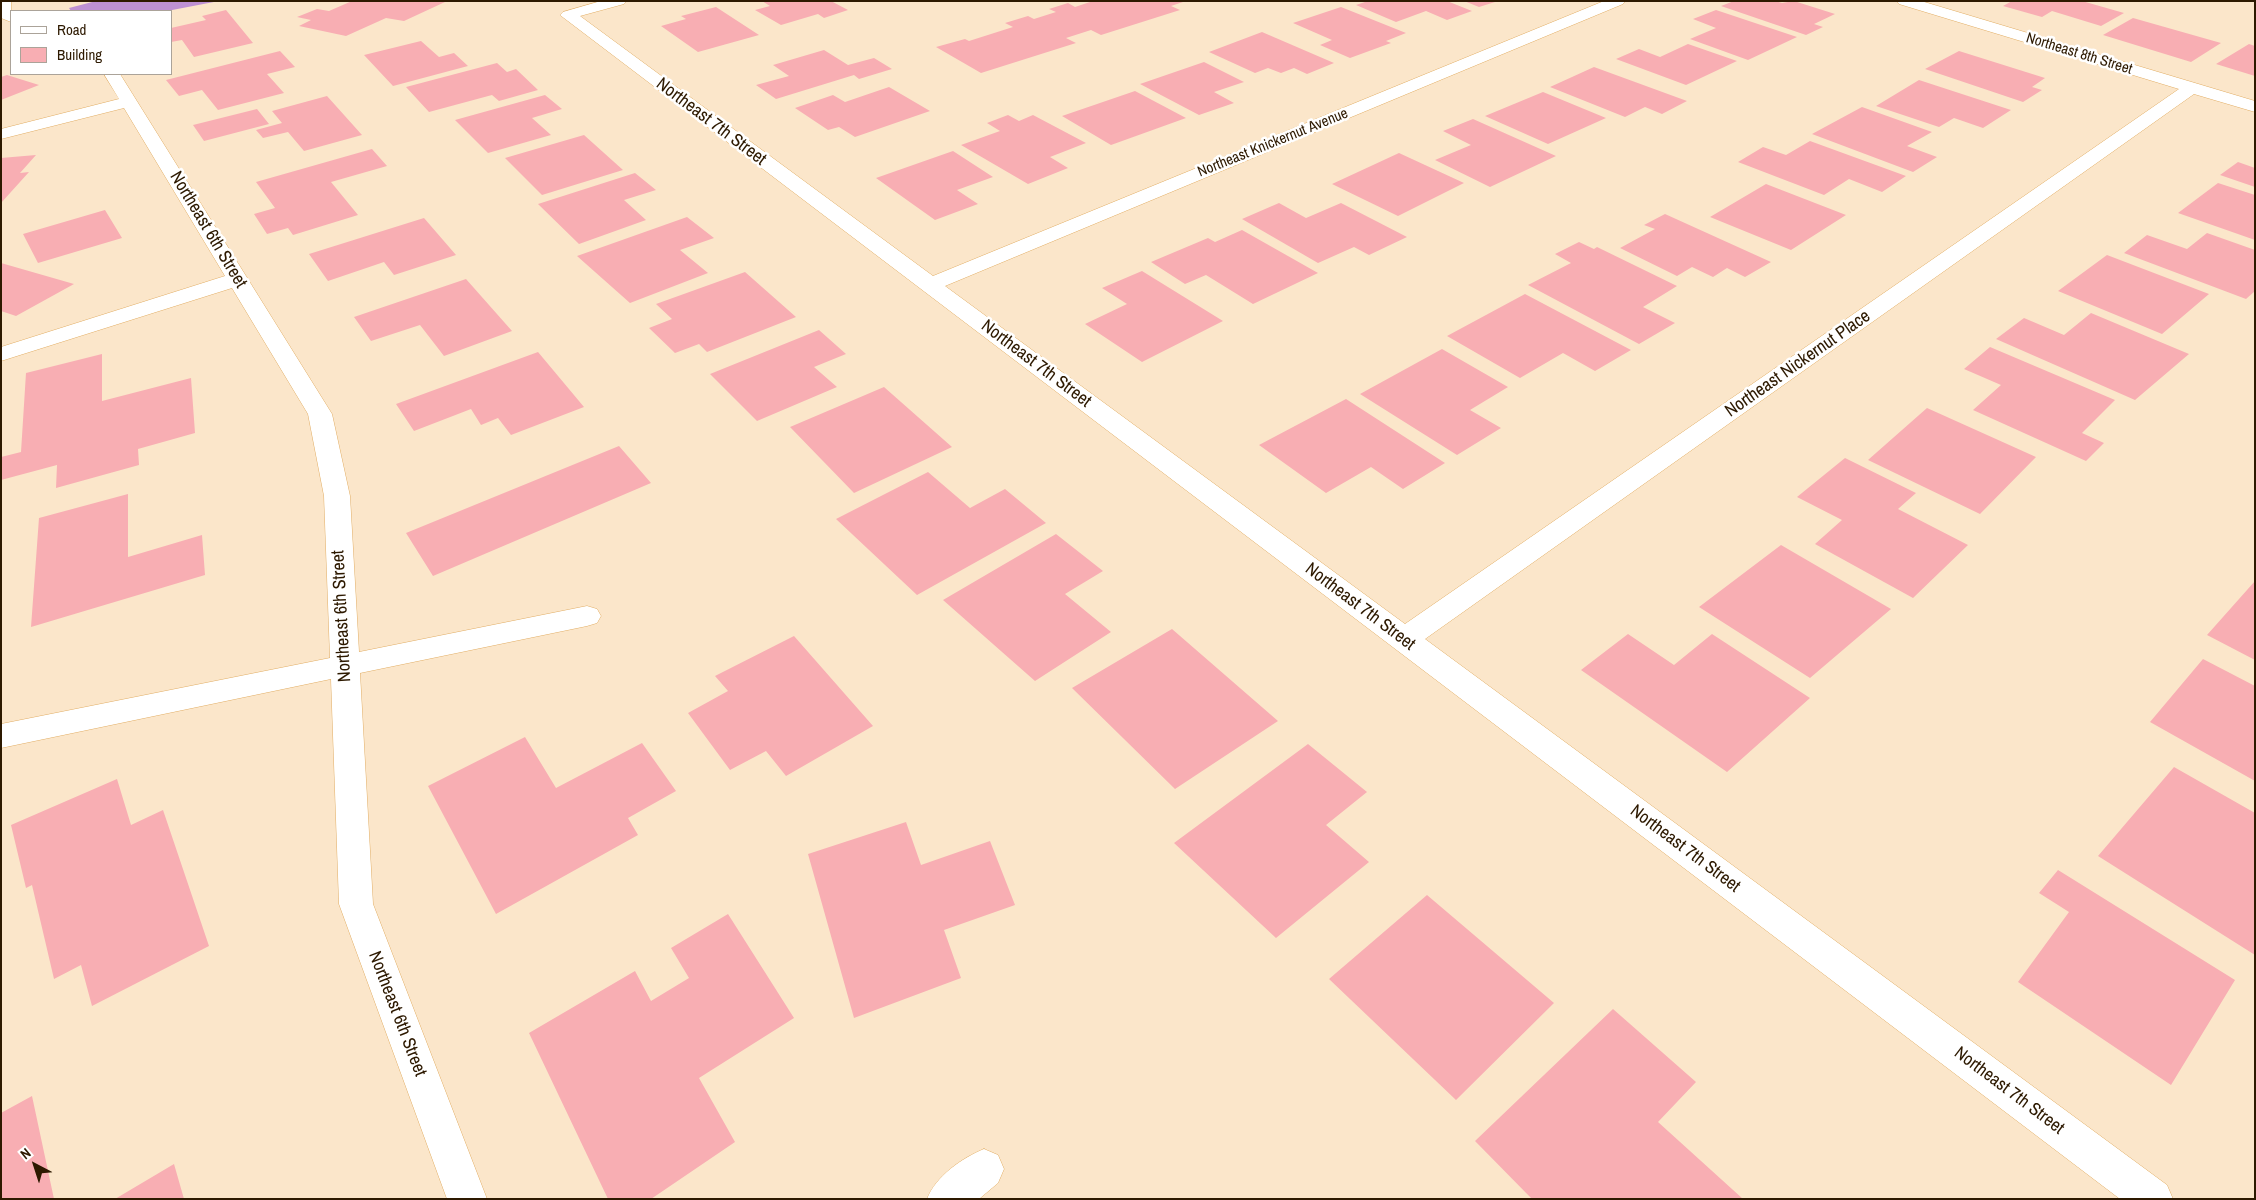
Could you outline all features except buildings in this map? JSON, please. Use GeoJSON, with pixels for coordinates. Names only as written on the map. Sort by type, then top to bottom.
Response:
{"type":"FeatureCollection","features":[{"type":"Feature","properties":{"kind":"street"},"geometry":{"type":"LineString","coordinates":[[4,1],[3,12],[10,17]]}},
{"type":"Feature","properties":{"kind":"street","name":"Northeast 7th Street"},"geometry":{"type":"LineString","coordinates":[[619,1],[568,15],[2153,1199]]}},
{"type":"Feature","properties":{"kind":"street","name":"Northeast Knickernut Avenue"},"geometry":{"type":"LineString","coordinates":[[929,285],[1618,1]]}},
{"type":"Feature","properties":{"kind":"street","name":"Northeast 8th Street"},"geometry":{"type":"LineString","coordinates":[[1904,1],[2255,107]]}},
{"type":"Feature","properties":{"kind":"street","name":"Northeast 6th Street"},"geometry":{"type":"LineString","coordinates":[[113,75],[320,414],[337,496],[356,904],[467,1199]]}},
{"type":"Feature","properties":{"kind":"street","name":"Northeast Nickernut Place"},"geometry":{"type":"LineString","coordinates":[[1404,639],[2192,88]]}},
{"type":"Feature","properties":{"kind":"street"},"geometry":{"type":"LineString","coordinates":[[1,134],[129,102]]}},
{"type":"Feature","properties":{"kind":"street"},"geometry":{"type":"LineString","coordinates":[[1,354],[238,279]]}},
{"type":"Feature","properties":{"kind":"street"},"geometry":{"type":"LineString","coordinates":[[1,736],[587,616]]}},
{"type":"Feature","properties":{"kind":"street"},"geometry":{"type":"LineString","coordinates":[[947,1199],[984,1169]]}},
{"type":"Feature","properties":{"kind":"shaded area"},"geometry":{"type":"Polygon","coordinates":[[[96,1],[219,1],[172,10],[70,10],[69,8],[96,1]]]}}]}
